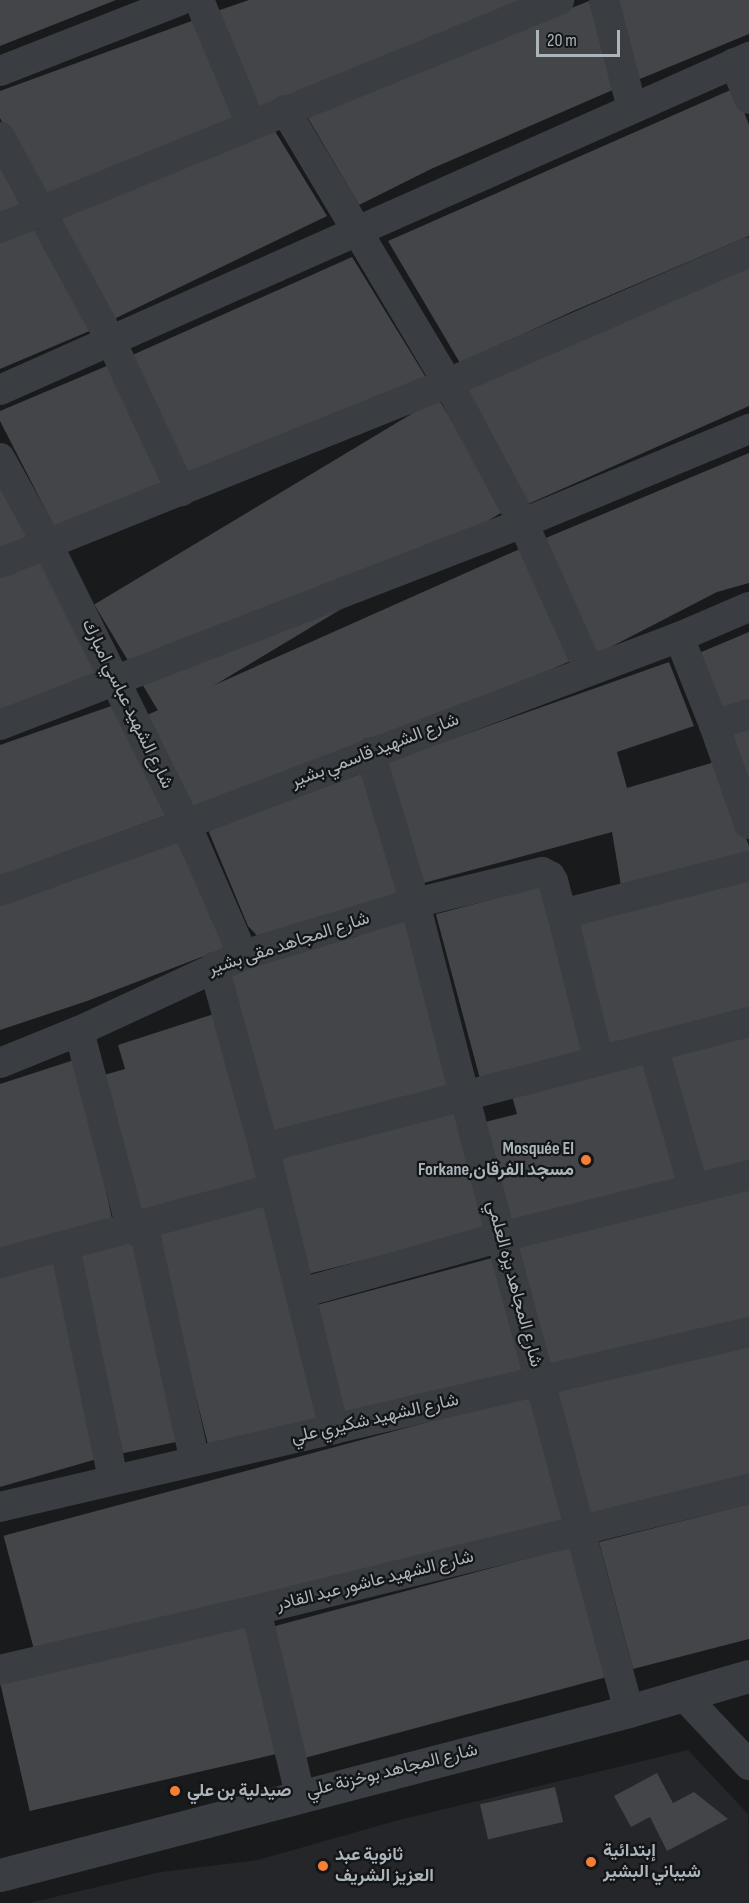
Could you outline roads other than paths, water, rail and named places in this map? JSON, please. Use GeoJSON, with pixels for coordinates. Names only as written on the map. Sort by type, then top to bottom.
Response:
{"type":"FeatureCollection","features":[{"type":"Feature","properties":{"kind":"street"},"geometry":{"type":"LineString","coordinates":[[0,70],[181,0]]}},
{"type":"Feature","properties":{"kind":"street"},"geometry":{"type":"LineString","coordinates":[[200,0],[251,123]]}},
{"type":"Feature","properties":{"kind":"street"},"geometry":{"type":"LineString","coordinates":[[0,228],[251,123],[560,0]]}},
{"type":"Feature","properties":{"kind":"street"},"geometry":{"type":"LineString","coordinates":[[604,0],[632,108]]}},
{"type":"Feature","properties":{"kind":"street"},"geometry":{"type":"LineString","coordinates":[[0,390],[355,230],[742,60],[749,99]]}},
{"type":"Feature","properties":{"kind":"street"},"geometry":{"type":"LineString","coordinates":[[285,110],[448,383],[523,524],[589,670]]}},
{"type":"Feature","properties":{"kind":"street"},"geometry":{"type":"LineString","coordinates":[[0,137],[111,341],[181,491]]}},
{"type":"Feature","properties":{"kind":"street"},"geometry":{"type":"LineString","coordinates":[[0,563],[448,383],[749,252]]}},
{"type":"Feature","properties":{"kind":"street"},"geometry":{"type":"LineString","coordinates":[[0,725],[523,524],[749,429]]}},
{"type":"Feature","properties":{"kind":"street","name":"شارع الشهيد عباسي امبارك"},"geometry":{"type":"LineString","coordinates":[[0,458],[48,545],[186,824],[243,955]]}},
{"type":"Feature","properties":{"kind":"street","name":"شارع الشهيد قاسمي بشير"},"geometry":{"type":"LineString","coordinates":[[0,891],[186,824],[370,752],[678,637],[749,607]]}},
{"type":"Feature","properties":{"kind":"street"},"geometry":{"type":"LineString","coordinates":[[678,637],[714,725],[749,824]]}},
{"type":"Feature","properties":{"kind":"street"},"geometry":{"type":"LineString","coordinates":[[714,725],[749,714]]}},
{"type":"Feature","properties":{"kind":"street","name":"شارع المجاهد يزه العلمي"},"geometry":{"type":"LineString","coordinates":[[370,752],[415,903],[501,1237],[629,1711]]}},
{"type":"Feature","properties":{"kind":"street"},"geometry":{"type":"LineString","coordinates":[[562,914],[749,866]]}},
{"type":"Feature","properties":{"kind":"street","name":"شارع المجاهد مقى بشير"},"geometry":{"type":"LineString","coordinates":[[0,1064],[79,1031],[243,955],[415,903],[542,872],[550,876],[562,914],[599,1061]]}},
{"type":"Feature","properties":{"kind":"street"},"geometry":{"type":"LineString","coordinates":[[214,967],[264,1148],[334,1430]]}},
{"type":"Feature","properties":{"kind":"street"},"geometry":{"type":"LineString","coordinates":[[264,1148],[466,1098],[749,1022]]}},
{"type":"Feature","properties":{"kind":"street"},"geometry":{"type":"LineString","coordinates":[[79,1031],[130,1228],[146,1238],[195,1461]]}},
{"type":"Feature","properties":{"kind":"street"},"geometry":{"type":"LineString","coordinates":[[653,1047],[694,1189]]}},
{"type":"Feature","properties":{"kind":"street"},"geometry":{"type":"LineString","coordinates":[[301,1293],[501,1237],[749,1175]]}},
{"type":"Feature","properties":{"kind":"street"},"geometry":{"type":"LineString","coordinates":[[0,1263],[273,1190]]}},
{"type":"Feature","properties":{"kind":"street"},"geometry":{"type":"LineString","coordinates":[[65,1247],[113,1479]]}},
{"type":"Feature","properties":{"kind":"street","name":"شارع الشهيد شكيري علي"},"geometry":{"type":"LineString","coordinates":[[0,1507],[749,1332]]}},
{"type":"Feature","properties":{"kind":"street","name":"شارع الشهيد عاشور عبد القادر"},"geometry":{"type":"LineString","coordinates":[[0,1670],[256,1610],[749,1489]]}},
{"type":"Feature","properties":{"kind":"street"},"geometry":{"type":"LineString","coordinates":[[256,1610],[300,1795]]}},
{"type":"Feature","properties":{"kind":"street","name":"شارع المجاهد بوخزنة علي"},"geometry":{"type":"LineString","coordinates":[[0,1875],[629,1711],[749,1676]]}},
{"type":"Feature","properties":{"kind":"street"},"geometry":{"type":"LineString","coordinates":[[684,1696],[749,1765]]}},
{"type":"Feature","properties":{"kind":"place","name":"Mosquée El Forkane,مسجد الفرقان"},"geometry":{"type":"Point","coordinates":[586,1160]}},
{"type":"Feature","properties":{"kind":"place","name":"صيدلية بن علي"},"geometry":{"type":"Point","coordinates":[175,1791]}},
{"type":"Feature","properties":{"kind":"place","name":"إبتدائية شيباني البشير"},"geometry":{"type":"Point","coordinates":[591,1862]}},
{"type":"Feature","properties":{"kind":"place","name":"ثانوية عبد العزيز الشريف"},"geometry":{"type":"Point","coordinates":[323,1866]}}]}
